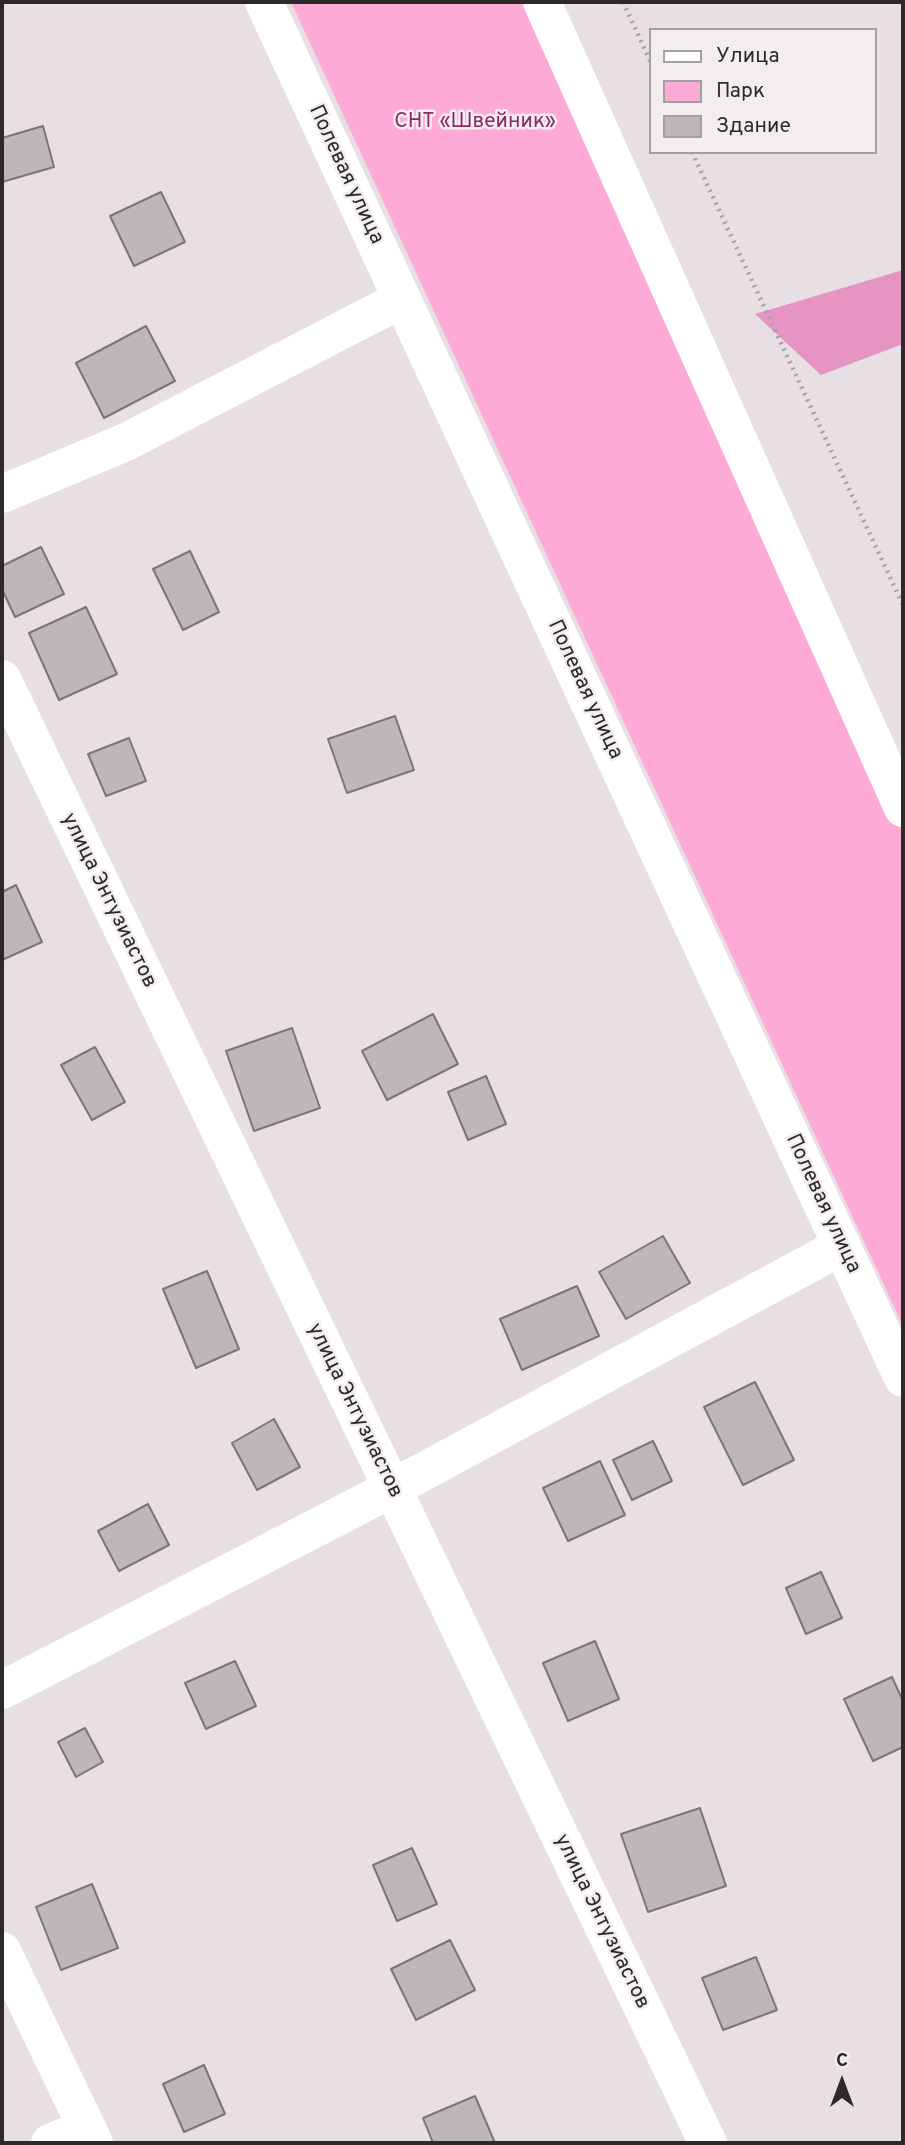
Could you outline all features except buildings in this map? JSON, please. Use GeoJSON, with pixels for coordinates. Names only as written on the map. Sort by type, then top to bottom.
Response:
{"type":"FeatureCollection","features":[{"type":"Feature","properties":{"kind":"street","name":"Полевая улица"},"geometry":{"type":"LineString","coordinates":[[264,2],[903,1378]]}},
{"type":"Feature","properties":{"kind":"street"},"geometry":{"type":"LineString","coordinates":[[542,2],[903,808]]}},
{"type":"Feature","properties":{"kind":"street"},"geometry":{"type":"LineString","coordinates":[[2,494],[126,442],[402,299]]}},
{"type":"Feature","properties":{"kind":"street","name":"улица Энтузиастов"},"geometry":{"type":"LineString","coordinates":[[2,679],[708,2143]]}},
{"type":"Feature","properties":{"kind":"street"},"geometry":{"type":"LineString","coordinates":[[2,1690],[391,1489],[842,1246]]}},
{"type":"Feature","properties":{"kind":"street"},"geometry":{"type":"LineString","coordinates":[[2,1951],[90,2136],[50,2143]]}},
{"type":"Feature","properties":{"kind":"path"},"geometry":{"type":"LineString","coordinates":[[623,2],[650,61]]}},
{"type":"Feature","properties":{"kind":"path"},"geometry":{"type":"LineString","coordinates":[[693,154],[903,606]]}},
{"type":"Feature","properties":{"kind":"green space","name":"СНТ «Швейник»"},"geometry":{"type":"Polygon","coordinates":[[[291,2],[549,2],[903,810],[903,1326],[291,2]]]}},
{"type":"Feature","properties":{"kind":"shaded area"},"geometry":{"type":"Polygon","coordinates":[[[903,270],[903,344],[821,375],[755,314],[903,270]]]}}]}
